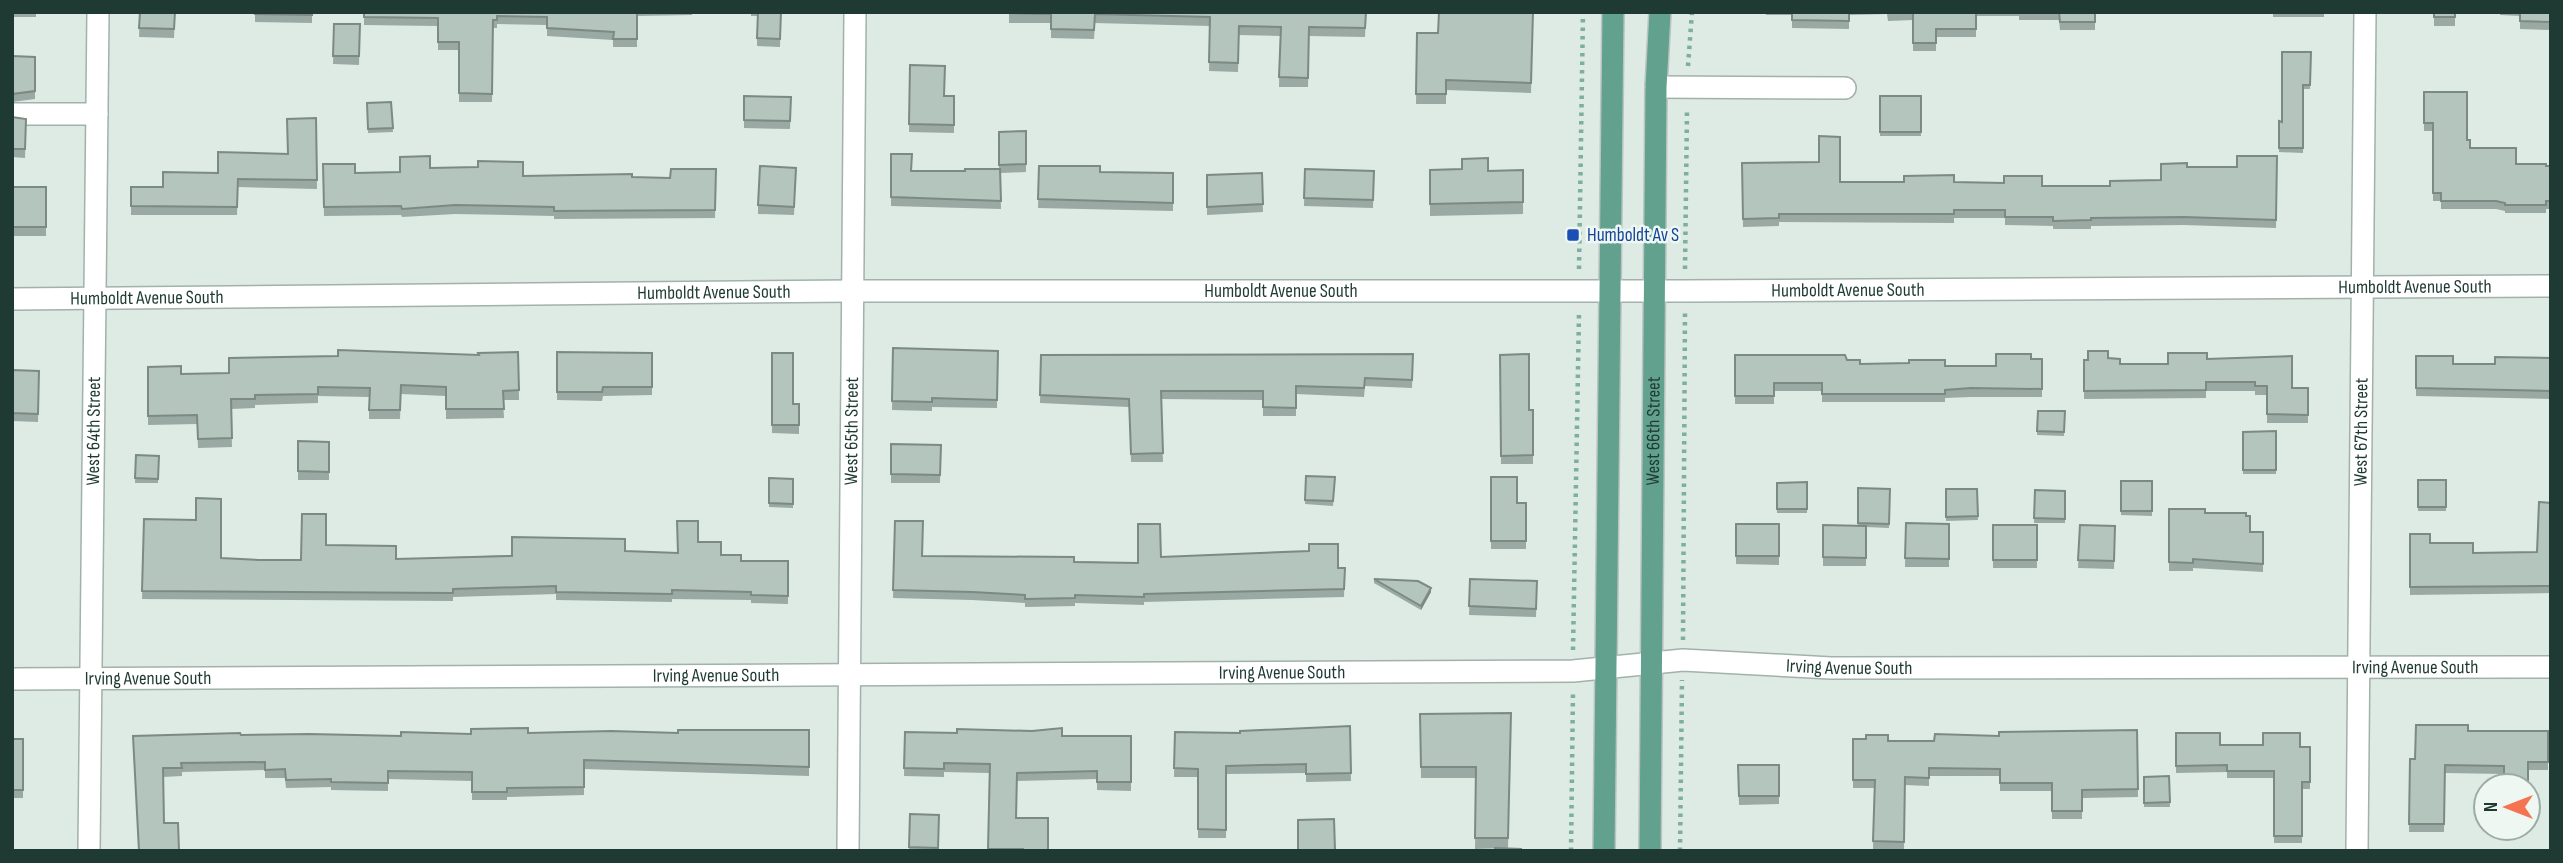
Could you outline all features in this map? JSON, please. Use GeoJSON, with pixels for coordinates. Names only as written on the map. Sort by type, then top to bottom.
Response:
{"type":"FeatureCollection","features":[{"type":"Feature","properties":{"kind":"main road"},"geometry":{"type":"LineString","coordinates":[[1604,851],[1613,12]]}},
{"type":"Feature","properties":{"kind":"main road","name":"West 66th Street"},"geometry":{"type":"LineString","coordinates":[[1650,851],[1656,88],[1660,12]]}},
{"type":"Feature","properties":{"kind":"street","name":"West 64th Street"},"geometry":{"type":"LineString","coordinates":[[89,851],[98,12]]}},
{"type":"Feature","properties":{"kind":"street","name":"West 65th Street"},"geometry":{"type":"LineString","coordinates":[[848,851],[855,12]]}},
{"type":"Feature","properties":{"kind":"street","name":"West 67th Street"},"geometry":{"type":"LineString","coordinates":[[2357,850],[2365,12]]}},
{"type":"Feature","properties":{"kind":"street"},"geometry":{"type":"LineString","coordinates":[[1656,88],[1845,88]]}},
{"type":"Feature","properties":{"kind":"street"},"geometry":{"type":"LineString","coordinates":[[12,114],[97,114]]}},
{"type":"Feature","properties":{"kind":"street","name":"Humboldt Avenue South"},"geometry":{"type":"LineString","coordinates":[[12,299],[853,291],[1685,291],[2551,286]]}},
{"type":"Feature","properties":{"kind":"street","name":"Irving Avenue South"},"geometry":{"type":"LineString","coordinates":[[12,679],[1573,671],[1683,660],[1831,668],[2551,667]]}},
{"type":"Feature","properties":{"kind":"path"},"geometry":{"type":"LineString","coordinates":[[1571,851],[1583,12]]}},
{"type":"Feature","properties":{"kind":"path"},"geometry":{"type":"LineString","coordinates":[[1681,851],[1687,88],[1692,12]]}},
{"type":"Feature","properties":{"kind":"building"},"geometry":{"type":"Polygon","coordinates":[[[140,12],[175,12],[174,29],[139,28],[140,12]]]}},
{"type":"Feature","properties":{"kind":"building"},"geometry":{"type":"Polygon","coordinates":[[[312,12],[312,15],[255,14],[312,12]]]}},
{"type":"Feature","properties":{"kind":"building"},"geometry":{"type":"Polygon","coordinates":[[[364,12],[637,12],[637,39],[613,39],[614,32],[547,28],[547,17],[497,16],[497,20],[493,20],[492,94],[459,93],[459,42],[438,42],[438,18],[364,17],[364,12]]]}},
{"type":"Feature","properties":{"kind":"building"},"geometry":{"type":"Polygon","coordinates":[[[758,12],[781,12],[780,39],[757,38],[758,12]]]}},
{"type":"Feature","properties":{"kind":"building"},"geometry":{"type":"Polygon","coordinates":[[[1009,12],[1366,12],[1365,28],[1309,27],[1308,78],[1279,77],[1281,27],[1239,26],[1238,63],[1209,62],[1210,17],[1095,14],[1094,30],[1051,29],[1051,14],[1009,12]]]}},
{"type":"Feature","properties":{"kind":"building"},"geometry":{"type":"Polygon","coordinates":[[[1439,12],[1533,12],[1531,83],[1446,80],[1446,94],[1416,94],[1417,33],[1438,33],[1439,12]]]}},
{"type":"Feature","properties":{"kind":"building"},"geometry":{"type":"Polygon","coordinates":[[[1792,12],[1849,12],[1849,21],[1792,20],[1792,12]]]}},
{"type":"Feature","properties":{"kind":"building"},"geometry":{"type":"Polygon","coordinates":[[[1913,12],[1976,12],[1976,29],[1936,29],[1936,43],[1913,43],[1913,12]]]}},
{"type":"Feature","properties":{"kind":"building"},"geometry":{"type":"Polygon","coordinates":[[[2059,12],[2095,12],[2095,22],[2060,22],[2059,12]]]}},
{"type":"Feature","properties":{"kind":"building"},"geometry":{"type":"Polygon","coordinates":[[[2434,12],[2455,12],[2455,17],[2434,17],[2434,12]]]}},
{"type":"Feature","properties":{"kind":"building"},"geometry":{"type":"Polygon","coordinates":[[[2520,12],[2551,12],[2551,22],[2520,21],[2520,12]]]}},
{"type":"Feature","properties":{"kind":"building"},"geometry":{"type":"Polygon","coordinates":[[[334,24],[360,24],[359,56],[333,56],[334,24]]]}},
{"type":"Feature","properties":{"kind":"building"},"geometry":{"type":"Polygon","coordinates":[[[2282,52],[2311,52],[2310,85],[2303,85],[2303,148],[2279,148],[2279,121],[2282,122],[2282,52]]]}},
{"type":"Feature","properties":{"kind":"building"},"geometry":{"type":"Polygon","coordinates":[[[12,56],[35,57],[35,91],[12,94],[12,56]]]}},
{"type":"Feature","properties":{"kind":"building"},"geometry":{"type":"Polygon","coordinates":[[[910,65],[945,66],[944,96],[954,96],[954,125],[909,124],[910,65]]]}},
{"type":"Feature","properties":{"kind":"building"},"geometry":{"type":"Polygon","coordinates":[[[2424,92],[2467,92],[2467,140],[2470,140],[2470,148],[2516,148],[2516,164],[2551,166],[2551,201],[2546,201],[2546,205],[2505,205],[2496,201],[2441,201],[2441,193],[2433,193],[2433,123],[2424,123],[2424,92]]]}},
{"type":"Feature","properties":{"kind":"building"},"geometry":{"type":"Polygon","coordinates":[[[744,96],[791,97],[790,121],[744,120],[744,96]]]}},
{"type":"Feature","properties":{"kind":"building"},"geometry":{"type":"Polygon","coordinates":[[[1880,96],[1921,96],[1921,132],[1880,132],[1880,96]]]}},
{"type":"Feature","properties":{"kind":"building"},"geometry":{"type":"Polygon","coordinates":[[[391,102],[393,128],[368,129],[367,103],[391,102]]]}},
{"type":"Feature","properties":{"kind":"building"},"geometry":{"type":"Polygon","coordinates":[[[12,117],[26,119],[25,149],[12,149],[12,117]]]}},
{"type":"Feature","properties":{"kind":"building"},"geometry":{"type":"Polygon","coordinates":[[[316,118],[317,180],[238,179],[237,207],[131,206],[131,187],[163,187],[163,172],[218,173],[218,152],[288,154],[287,119],[316,118]]]}},
{"type":"Feature","properties":{"kind":"building"},"geometry":{"type":"Polygon","coordinates":[[[1026,131],[1026,164],[999,165],[999,132],[1026,131]]]}},
{"type":"Feature","properties":{"kind":"building"},"geometry":{"type":"Polygon","coordinates":[[[1819,136],[1840,137],[1840,182],[1904,182],[1904,176],[1954,175],[1954,182],[2004,183],[2004,176],[2042,176],[2042,186],[2110,186],[2110,181],[2161,180],[2161,164],[2237,167],[2237,156],[2277,156],[2276,220],[2184,217],[2053,221],[2053,217],[2005,217],[2005,210],[1954,210],[1954,214],[1779,214],[1779,218],[1743,219],[1742,163],[1819,162],[1819,136]]]}},
{"type":"Feature","properties":{"kind":"building"},"geometry":{"type":"Polygon","coordinates":[[[891,154],[912,154],[911,171],[1000,169],[1001,201],[891,197],[891,154]]]}},
{"type":"Feature","properties":{"kind":"building"},"geometry":{"type":"Polygon","coordinates":[[[430,156],[430,168],[478,167],[478,161],[523,162],[523,176],[632,174],[632,177],[670,178],[671,169],[716,169],[715,210],[554,211],[554,207],[455,205],[402,209],[401,206],[324,207],[323,164],[355,164],[355,173],[400,172],[400,157],[430,156]]]}},
{"type":"Feature","properties":{"kind":"building"},"geometry":{"type":"Polygon","coordinates":[[[1488,158],[1488,171],[1523,170],[1523,202],[1430,204],[1430,170],[1462,169],[1462,159],[1488,158]]]}},
{"type":"Feature","properties":{"kind":"building"},"geometry":{"type":"Polygon","coordinates":[[[760,166],[796,168],[794,207],[758,205],[760,166]]]}},
{"type":"Feature","properties":{"kind":"building"},"geometry":{"type":"Polygon","coordinates":[[[1039,166],[1100,166],[1100,172],[1173,173],[1173,203],[1038,199],[1039,166]]]}},
{"type":"Feature","properties":{"kind":"building"},"geometry":{"type":"Polygon","coordinates":[[[1305,169],[1374,171],[1373,200],[1304,198],[1305,169]]]}},
{"type":"Feature","properties":{"kind":"building"},"geometry":{"type":"Polygon","coordinates":[[[1262,173],[1263,204],[1207,207],[1207,175],[1262,173]]]}},
{"type":"Feature","properties":{"kind":"building"},"geometry":{"type":"Polygon","coordinates":[[[12,187],[46,187],[46,227],[12,227],[12,187]]]}},
{"type":"Feature","properties":{"kind":"building"},"geometry":{"type":"Polygon","coordinates":[[[893,348],[998,351],[997,400],[932,398],[932,402],[892,401],[893,348]]]}},
{"type":"Feature","properties":{"kind":"building"},"geometry":{"type":"Polygon","coordinates":[[[338,350],[479,355],[478,353],[518,352],[519,390],[503,391],[504,409],[446,409],[446,387],[401,385],[400,410],[369,410],[370,388],[318,387],[318,394],[255,395],[255,399],[231,399],[232,438],[198,439],[197,415],[148,416],[148,367],[181,366],[181,374],[229,373],[229,358],[338,356],[338,350]]]}},
{"type":"Feature","properties":{"kind":"building"},"geometry":{"type":"Polygon","coordinates":[[[2088,351],[2108,351],[2108,358],[2120,359],[2120,364],[2168,364],[2168,353],[2207,353],[2207,359],[2292,356],[2292,388],[2308,388],[2308,415],[2267,414],[2267,386],[2255,386],[2255,382],[2206,382],[2206,390],[2084,391],[2084,360],[2088,360],[2088,351]]]}},
{"type":"Feature","properties":{"kind":"building"},"geometry":{"type":"Polygon","coordinates":[[[557,352],[652,353],[652,387],[603,387],[602,392],[557,392],[557,352]]]}},
{"type":"Feature","properties":{"kind":"building"},"geometry":{"type":"Polygon","coordinates":[[[772,353],[793,353],[793,404],[799,404],[799,425],[772,425],[772,353]]]}},
{"type":"Feature","properties":{"kind":"building"},"geometry":{"type":"Polygon","coordinates":[[[1413,354],[1412,380],[1365,378],[1364,388],[1296,386],[1296,408],[1263,407],[1263,391],[1161,391],[1163,453],[1131,454],[1129,399],[1040,395],[1041,355],[1413,354]]]}},
{"type":"Feature","properties":{"kind":"building"},"geometry":{"type":"Polygon","coordinates":[[[1529,354],[1529,410],[1533,410],[1533,455],[1501,456],[1500,355],[1529,354]]]}},
{"type":"Feature","properties":{"kind":"building"},"geometry":{"type":"Polygon","coordinates":[[[1996,354],[2031,354],[2031,359],[2042,359],[2042,389],[1971,388],[1945,390],[1945,394],[1822,394],[1822,383],[1774,383],[1774,396],[1735,396],[1735,355],[1845,355],[1847,360],[1860,360],[1860,364],[1945,360],[1945,366],[1996,366],[1996,354]]]}},
{"type":"Feature","properties":{"kind":"building"},"geometry":{"type":"Polygon","coordinates":[[[2416,356],[2453,356],[2453,364],[2495,364],[2495,357],[2551,358],[2551,391],[2416,388],[2416,356]]]}},
{"type":"Feature","properties":{"kind":"building"},"geometry":{"type":"Polygon","coordinates":[[[12,370],[39,371],[38,414],[12,413],[12,370]]]}},
{"type":"Feature","properties":{"kind":"building"},"geometry":{"type":"Polygon","coordinates":[[[2038,411],[2065,411],[2064,432],[2037,431],[2038,411]]]}},
{"type":"Feature","properties":{"kind":"building"},"geometry":{"type":"Polygon","coordinates":[[[2276,431],[2276,470],[2243,470],[2243,432],[2276,431]]]}},
{"type":"Feature","properties":{"kind":"building"},"geometry":{"type":"Polygon","coordinates":[[[298,441],[329,442],[329,472],[298,471],[298,441]]]}},
{"type":"Feature","properties":{"kind":"building"},"geometry":{"type":"Polygon","coordinates":[[[891,444],[941,445],[940,475],[891,474],[891,444]]]}},
{"type":"Feature","properties":{"kind":"building"},"geometry":{"type":"Polygon","coordinates":[[[136,455],[159,456],[158,479],[135,478],[136,455]]]}},
{"type":"Feature","properties":{"kind":"building"},"geometry":{"type":"Polygon","coordinates":[[[1306,476],[1335,477],[1333,501],[1305,500],[1306,476]]]}},
{"type":"Feature","properties":{"kind":"building"},"geometry":{"type":"Polygon","coordinates":[[[1491,477],[1517,477],[1517,503],[1526,503],[1526,541],[1491,541],[1491,477]]]}},
{"type":"Feature","properties":{"kind":"building"},"geometry":{"type":"Polygon","coordinates":[[[769,478],[793,479],[793,504],[769,503],[769,478]]]}},
{"type":"Feature","properties":{"kind":"building"},"geometry":{"type":"Polygon","coordinates":[[[2418,480],[2446,480],[2446,507],[2418,507],[2418,480]]]}},
{"type":"Feature","properties":{"kind":"building"},"geometry":{"type":"Polygon","coordinates":[[[2121,481],[2152,481],[2152,511],[2121,511],[2121,481]]]}},
{"type":"Feature","properties":{"kind":"building"},"geometry":{"type":"Polygon","coordinates":[[[1807,482],[1807,509],[1777,509],[1777,483],[1807,482]]]}},
{"type":"Feature","properties":{"kind":"building"},"geometry":{"type":"Polygon","coordinates":[[[1858,488],[1890,489],[1889,524],[1858,523],[1858,488]]]}},
{"type":"Feature","properties":{"kind":"building"},"geometry":{"type":"Polygon","coordinates":[[[1946,489],[1977,489],[1978,516],[1946,517],[1946,489]]]}},
{"type":"Feature","properties":{"kind":"building"},"geometry":{"type":"Polygon","coordinates":[[[2035,490],[2065,491],[2065,519],[2034,518],[2035,490]]]}},
{"type":"Feature","properties":{"kind":"building"},"geometry":{"type":"Polygon","coordinates":[[[196,498],[221,499],[221,558],[259,560],[301,560],[302,514],[326,514],[326,545],[396,546],[396,559],[512,556],[512,537],[625,539],[625,551],[678,553],[677,521],[698,521],[698,542],[721,542],[721,555],[741,555],[741,561],[788,561],[788,596],[672,590],[672,594],[556,592],[556,586],[453,589],[453,593],[142,591],[144,519],[196,520],[196,498]]]}},
{"type":"Feature","properties":{"kind":"building"},"geometry":{"type":"Polygon","coordinates":[[[2539,502],[2551,503],[2551,586],[2410,587],[2410,534],[2430,534],[2430,543],[2473,543],[2473,553],[2537,552],[2539,502]]]}},
{"type":"Feature","properties":{"kind":"building"},"geometry":{"type":"Polygon","coordinates":[[[2169,509],[2205,509],[2205,513],[2246,513],[2246,516],[2250,516],[2250,532],[2263,532],[2263,564],[2193,559],[2193,563],[2169,562],[2169,509]]]}},
{"type":"Feature","properties":{"kind":"building"},"geometry":{"type":"Polygon","coordinates":[[[895,521],[923,521],[922,556],[1074,557],[1074,562],[1138,563],[1138,524],[1160,524],[1161,557],[1309,551],[1309,544],[1338,544],[1338,568],[1345,568],[1344,589],[1144,594],[1144,597],[1075,595],[1075,598],[1025,599],[1025,595],[893,590],[895,521]]]}},
{"type":"Feature","properties":{"kind":"building"},"geometry":{"type":"Polygon","coordinates":[[[1906,523],[1949,524],[1949,559],[1905,558],[1906,523]]]}},
{"type":"Feature","properties":{"kind":"building"},"geometry":{"type":"Polygon","coordinates":[[[1736,524],[1779,524],[1779,556],[1736,556],[1736,524]]]}},
{"type":"Feature","properties":{"kind":"building"},"geometry":{"type":"Polygon","coordinates":[[[1823,525],[1866,526],[1866,558],[1823,557],[1823,525]]]}},
{"type":"Feature","properties":{"kind":"building"},"geometry":{"type":"Polygon","coordinates":[[[1993,525],[2037,525],[2037,560],[1993,560],[1993,525]]]}},
{"type":"Feature","properties":{"kind":"building"},"geometry":{"type":"Polygon","coordinates":[[[2080,525],[2115,526],[2114,561],[2078,560],[2080,525]]]}},
{"type":"Feature","properties":{"kind":"building"},"geometry":{"type":"Polygon","coordinates":[[[1374,579],[1418,581],[1431,588],[1421,606],[1374,579]]]}},
{"type":"Feature","properties":{"kind":"building"},"geometry":{"type":"Polygon","coordinates":[[[1470,579],[1537,581],[1536,609],[1469,606],[1470,579]]]}},
{"type":"Feature","properties":{"kind":"building"},"geometry":{"type":"Polygon","coordinates":[[[1511,713],[1508,838],[1475,838],[1476,767],[1421,767],[1420,714],[1511,713]]]}},
{"type":"Feature","properties":{"kind":"building"},"geometry":{"type":"Polygon","coordinates":[[[2416,725],[2468,725],[2468,731],[2548,731],[2548,762],[2528,762],[2528,772],[2504,772],[2504,766],[2445,765],[2444,824],[2409,824],[2410,759],[2415,759],[2416,725]]]}},
{"type":"Feature","properties":{"kind":"building"},"geometry":{"type":"Polygon","coordinates":[[[1350,726],[1351,773],[1306,774],[1306,764],[1226,766],[1226,830],[1198,829],[1198,769],[1174,768],[1175,732],[1240,733],[1350,726]]]}},
{"type":"Feature","properties":{"kind":"building"},"geometry":{"type":"Polygon","coordinates":[[[528,728],[528,733],[809,730],[809,767],[584,760],[584,787],[507,788],[507,792],[472,792],[472,772],[388,771],[388,783],[331,782],[331,779],[286,780],[285,769],[265,770],[265,762],[181,763],[182,768],[163,768],[164,823],[178,823],[179,851],[139,851],[133,736],[240,733],[401,736],[401,732],[471,734],[471,729],[528,728]]]}},
{"type":"Feature","properties":{"kind":"building"},"geometry":{"type":"Polygon","coordinates":[[[1062,728],[1062,736],[1131,736],[1131,782],[1097,782],[1097,771],[1017,773],[1016,818],[1048,818],[1048,851],[988,849],[990,764],[944,763],[944,769],[904,768],[905,732],[957,733],[957,729],[1032,731],[1062,728]]]}},
{"type":"Feature","properties":{"kind":"building"},"geometry":{"type":"Polygon","coordinates":[[[2137,730],[2138,789],[2082,790],[2082,811],[2052,811],[2052,783],[2000,783],[2000,769],[1929,768],[1929,778],[1905,777],[1904,842],[1873,841],[1875,780],[1853,780],[1853,739],[1866,739],[1866,735],[1888,735],[1888,741],[1934,741],[1935,734],[1999,736],[1999,732],[2137,730]]]}},
{"type":"Feature","properties":{"kind":"building"},"geometry":{"type":"Polygon","coordinates":[[[2176,733],[2220,733],[2220,745],[2263,745],[2263,733],[2300,733],[2300,747],[2310,747],[2310,782],[2302,782],[2302,836],[2274,836],[2274,771],[2227,771],[2227,765],[2176,766],[2176,733]]]}},
{"type":"Feature","properties":{"kind":"building"},"geometry":{"type":"Polygon","coordinates":[[[12,739],[23,739],[23,790],[12,790],[12,739]]]}},
{"type":"Feature","properties":{"kind":"building"},"geometry":{"type":"Polygon","coordinates":[[[1738,765],[1779,765],[1779,796],[1739,796],[1738,765]]]}},
{"type":"Feature","properties":{"kind":"building"},"geometry":{"type":"Polygon","coordinates":[[[2169,776],[2170,802],[2144,803],[2144,777],[2169,776]]]}},
{"type":"Feature","properties":{"kind":"building"},"geometry":{"type":"Polygon","coordinates":[[[910,814],[939,815],[938,848],[909,847],[910,814]]]}},
{"type":"Feature","properties":{"kind":"building"},"geometry":{"type":"Polygon","coordinates":[[[1334,819],[1335,850],[1298,851],[1298,820],[1334,819]]]}},
{"type":"Feature","properties":{"kind":"building"},"geometry":{"type":"Polygon","coordinates":[[[1495,848],[1521,849],[1521,851],[1495,851],[1495,848]]]}},
{"type":"Feature","properties":{"kind":"place","name":"Humboldt Av S"},"geometry":{"type":"Point","coordinates":[1573,235]}}]}
